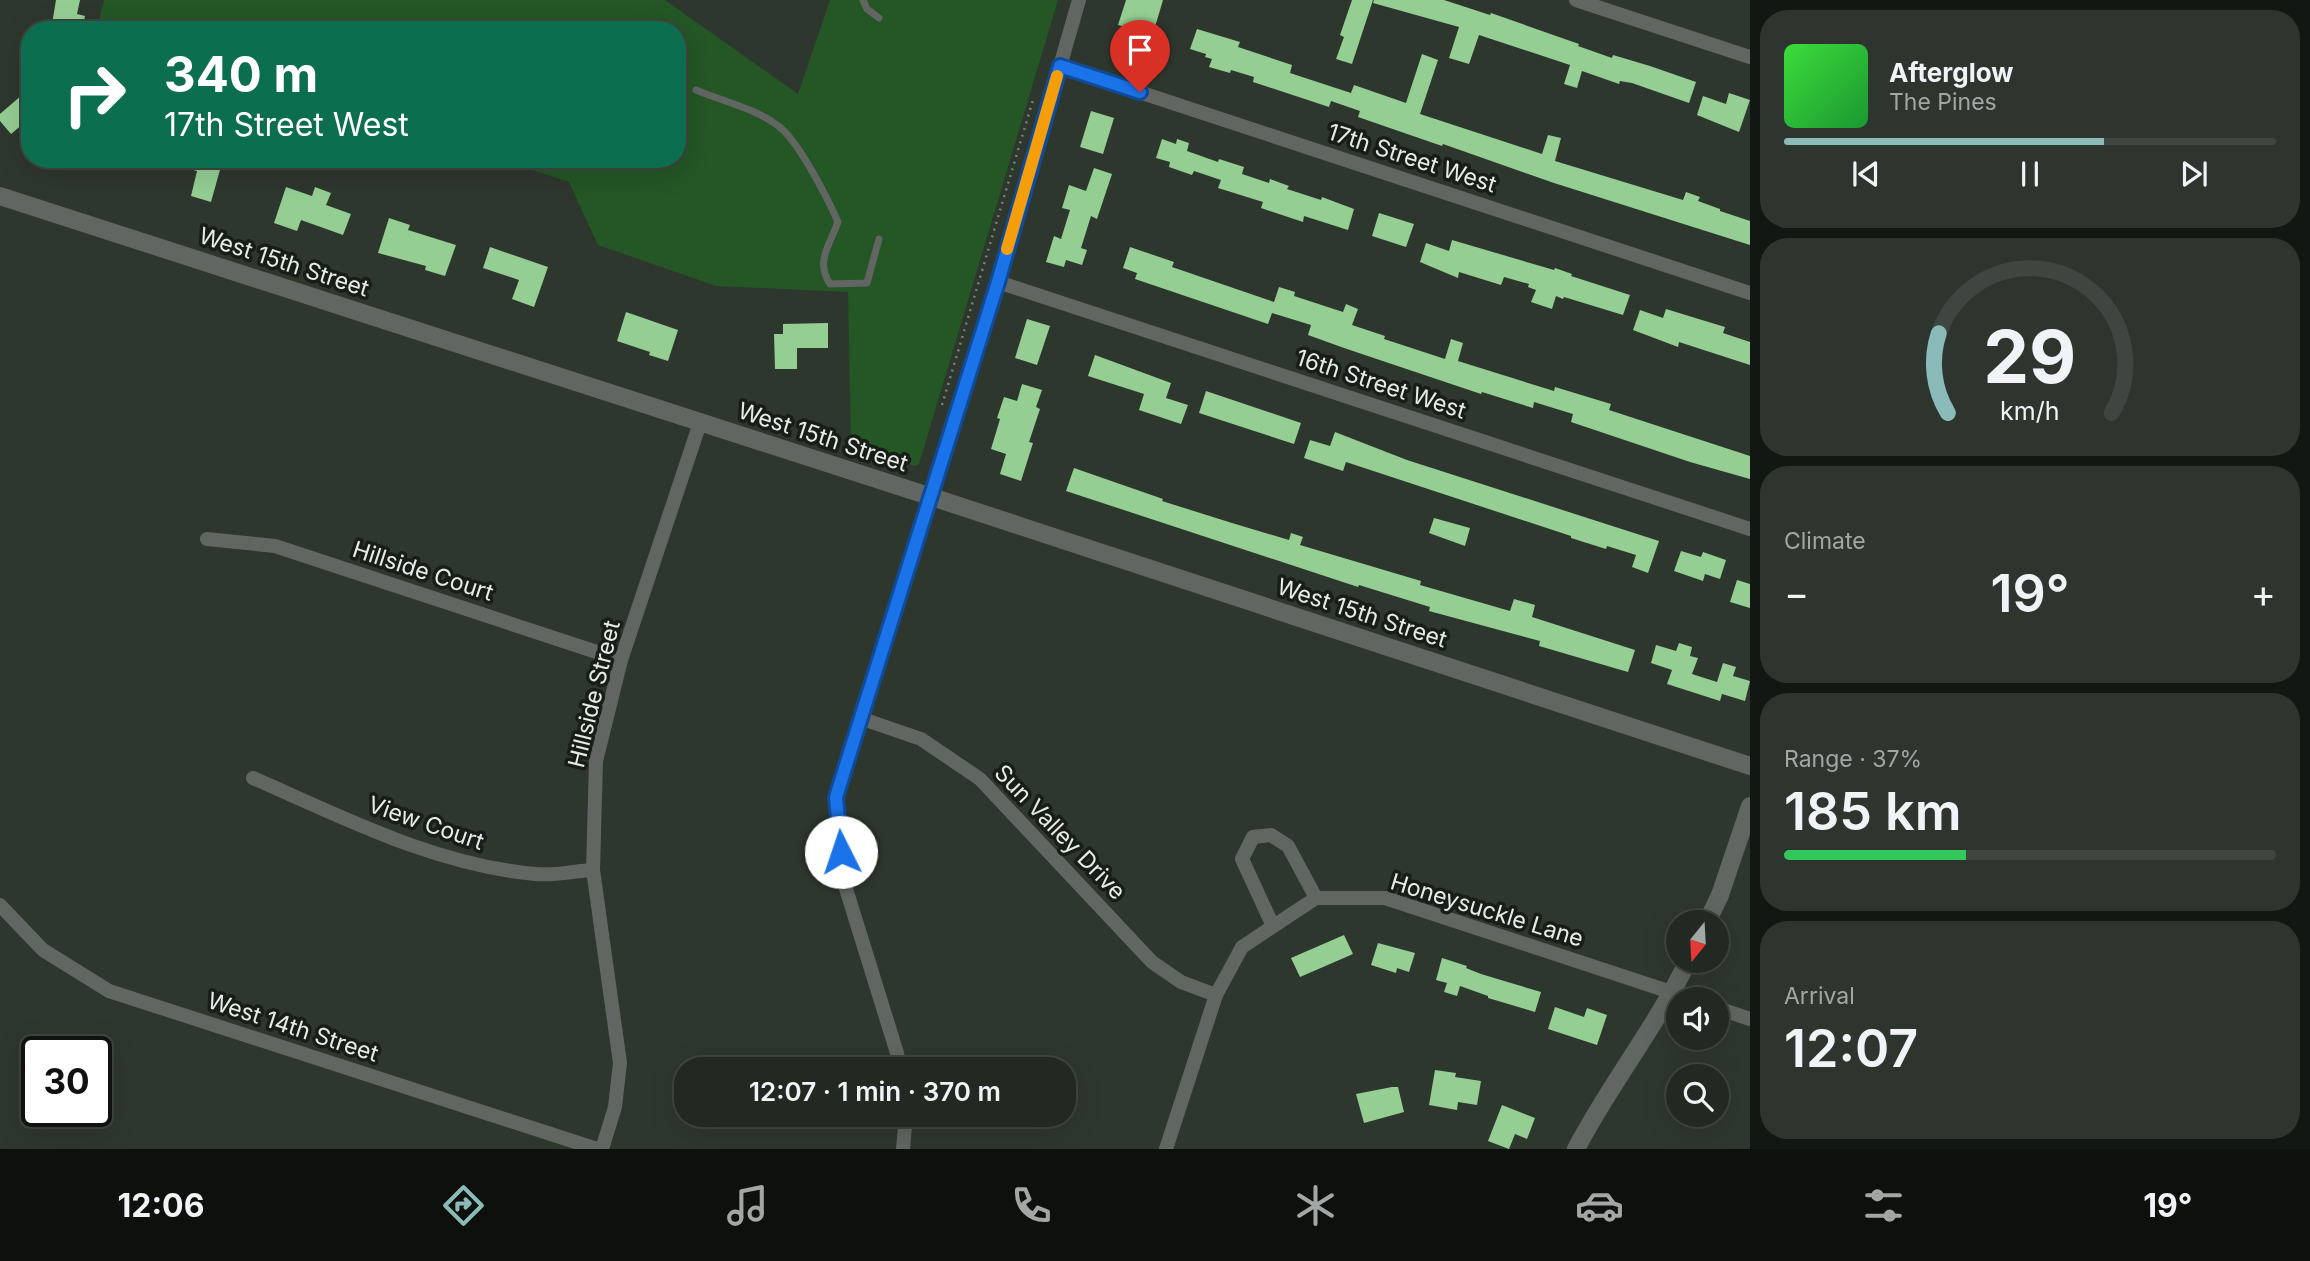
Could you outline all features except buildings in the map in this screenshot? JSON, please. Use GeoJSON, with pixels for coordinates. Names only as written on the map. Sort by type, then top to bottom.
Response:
{"type":"FeatureCollection","features":[{"type":"Feature","properties":{"kind":"street"},"geometry":{"type":"LineString","coordinates":[[898,1057],[843,879],[836,797],[998,282],[1079,0]]}},
{"type":"Feature","properties":{"kind":"street"},"geometry":{"type":"LineString","coordinates":[[1576,0],[1750,57]]}},
{"type":"Feature","properties":{"kind":"street","name":"17th Street West"},"geometry":{"type":"LineString","coordinates":[[1060,66],[1750,293]]}},
{"type":"Feature","properties":{"kind":"street","name":"West 15th Street"},"geometry":{"type":"LineString","coordinates":[[0,196],[699,424],[932,497],[1750,766]]}},
{"type":"Feature","properties":{"kind":"street","name":"16th Street West"},"geometry":{"type":"LineString","coordinates":[[998,282],[1750,529]]}},
{"type":"Feature","properties":{"kind":"street","name":"Hillside Street"},"geometry":{"type":"LineString","coordinates":[[599,1149],[615,1107],[620,1063],[593,870],[596,761],[621,660],[699,424]]}},
{"type":"Feature","properties":{"kind":"street","name":"Hillside Court"},"geometry":{"type":"LineString","coordinates":[[207,539],[275,546],[621,660]]}},
{"type":"Feature","properties":{"kind":"street","name":"Sun Valley Drive"},"geometry":{"type":"LineString","coordinates":[[860,718],[921,739],[980,779],[1152,962],[1181,982],[1216,995]]}},
{"type":"Feature","properties":{"kind":"street","name":"View Court"},"geometry":{"type":"LineString","coordinates":[[253,778],[385,836],[477,866],[538,874],[593,870]]}},
{"type":"Feature","properties":{"kind":"street"},"geometry":{"type":"LineString","coordinates":[[1713,910],[1750,806]]}},
{"type":"Feature","properties":{"kind":"street"},"geometry":{"type":"LineString","coordinates":[[1166,1149],[1216,995],[1242,947],[1316,898],[1288,846],[1271,835],[1253,836],[1242,859],[1273,926]]}},
{"type":"Feature","properties":{"kind":"street","name":"Honeysuckle Lane"},"geometry":{"type":"LineString","coordinates":[[1316,898],[1385,898],[1666,990]]}},
{"type":"Feature","properties":{"kind":"street","name":"West 14th Street"},"geometry":{"type":"LineString","coordinates":[[0,905],[43,950],[109,991],[599,1149]]}},
{"type":"Feature","properties":{"kind":"street"},"geometry":{"type":"LineString","coordinates":[[1576,1149],[1590,1122],[1666,1003]]}},
{"type":"Feature","properties":{"kind":"street"},"geometry":{"type":"LineString","coordinates":[[1729,1012],[1750,1019]]}},
{"type":"Feature","properties":{"kind":"street"},"geometry":{"type":"LineString","coordinates":[[903,1149],[905,1127]]}},
{"type":"Feature","properties":{"kind":"lane"},"geometry":{"type":"LineString","coordinates":[[863,0],[867,9],[879,18]]}},
{"type":"Feature","properties":{"kind":"lane"},"geometry":{"type":"LineString","coordinates":[[696,90],[756,114],[783,130],[816,178],[838,222],[822,268],[830,284],[867,283],[879,239]]}},
{"type":"Feature","properties":{"kind":"path"},"geometry":{"type":"LineString","coordinates":[[939,415],[1033,100]]}},
{"type":"Feature","properties":{"kind":"green space"},"geometry":{"type":"Polygon","coordinates":[[[104,0],[665,0],[798,94],[830,0],[1058,0],[919,464],[915,466],[851,445],[848,292],[716,286],[598,245],[569,182],[526,168],[686,168],[686,21],[99,21],[104,0]]]}},
{"type":"Feature","properties":{"kind":"slow traffic"},"geometry":{"type":"LineString","coordinates":[[1007,249],[1057,76]]}},
{"type":"Feature","properties":{"kind":"route"},"geometry":{"type":"LineString","coordinates":[[841,852],[836,797],[998,282],[1060,66],[1140,92]]}}]}
